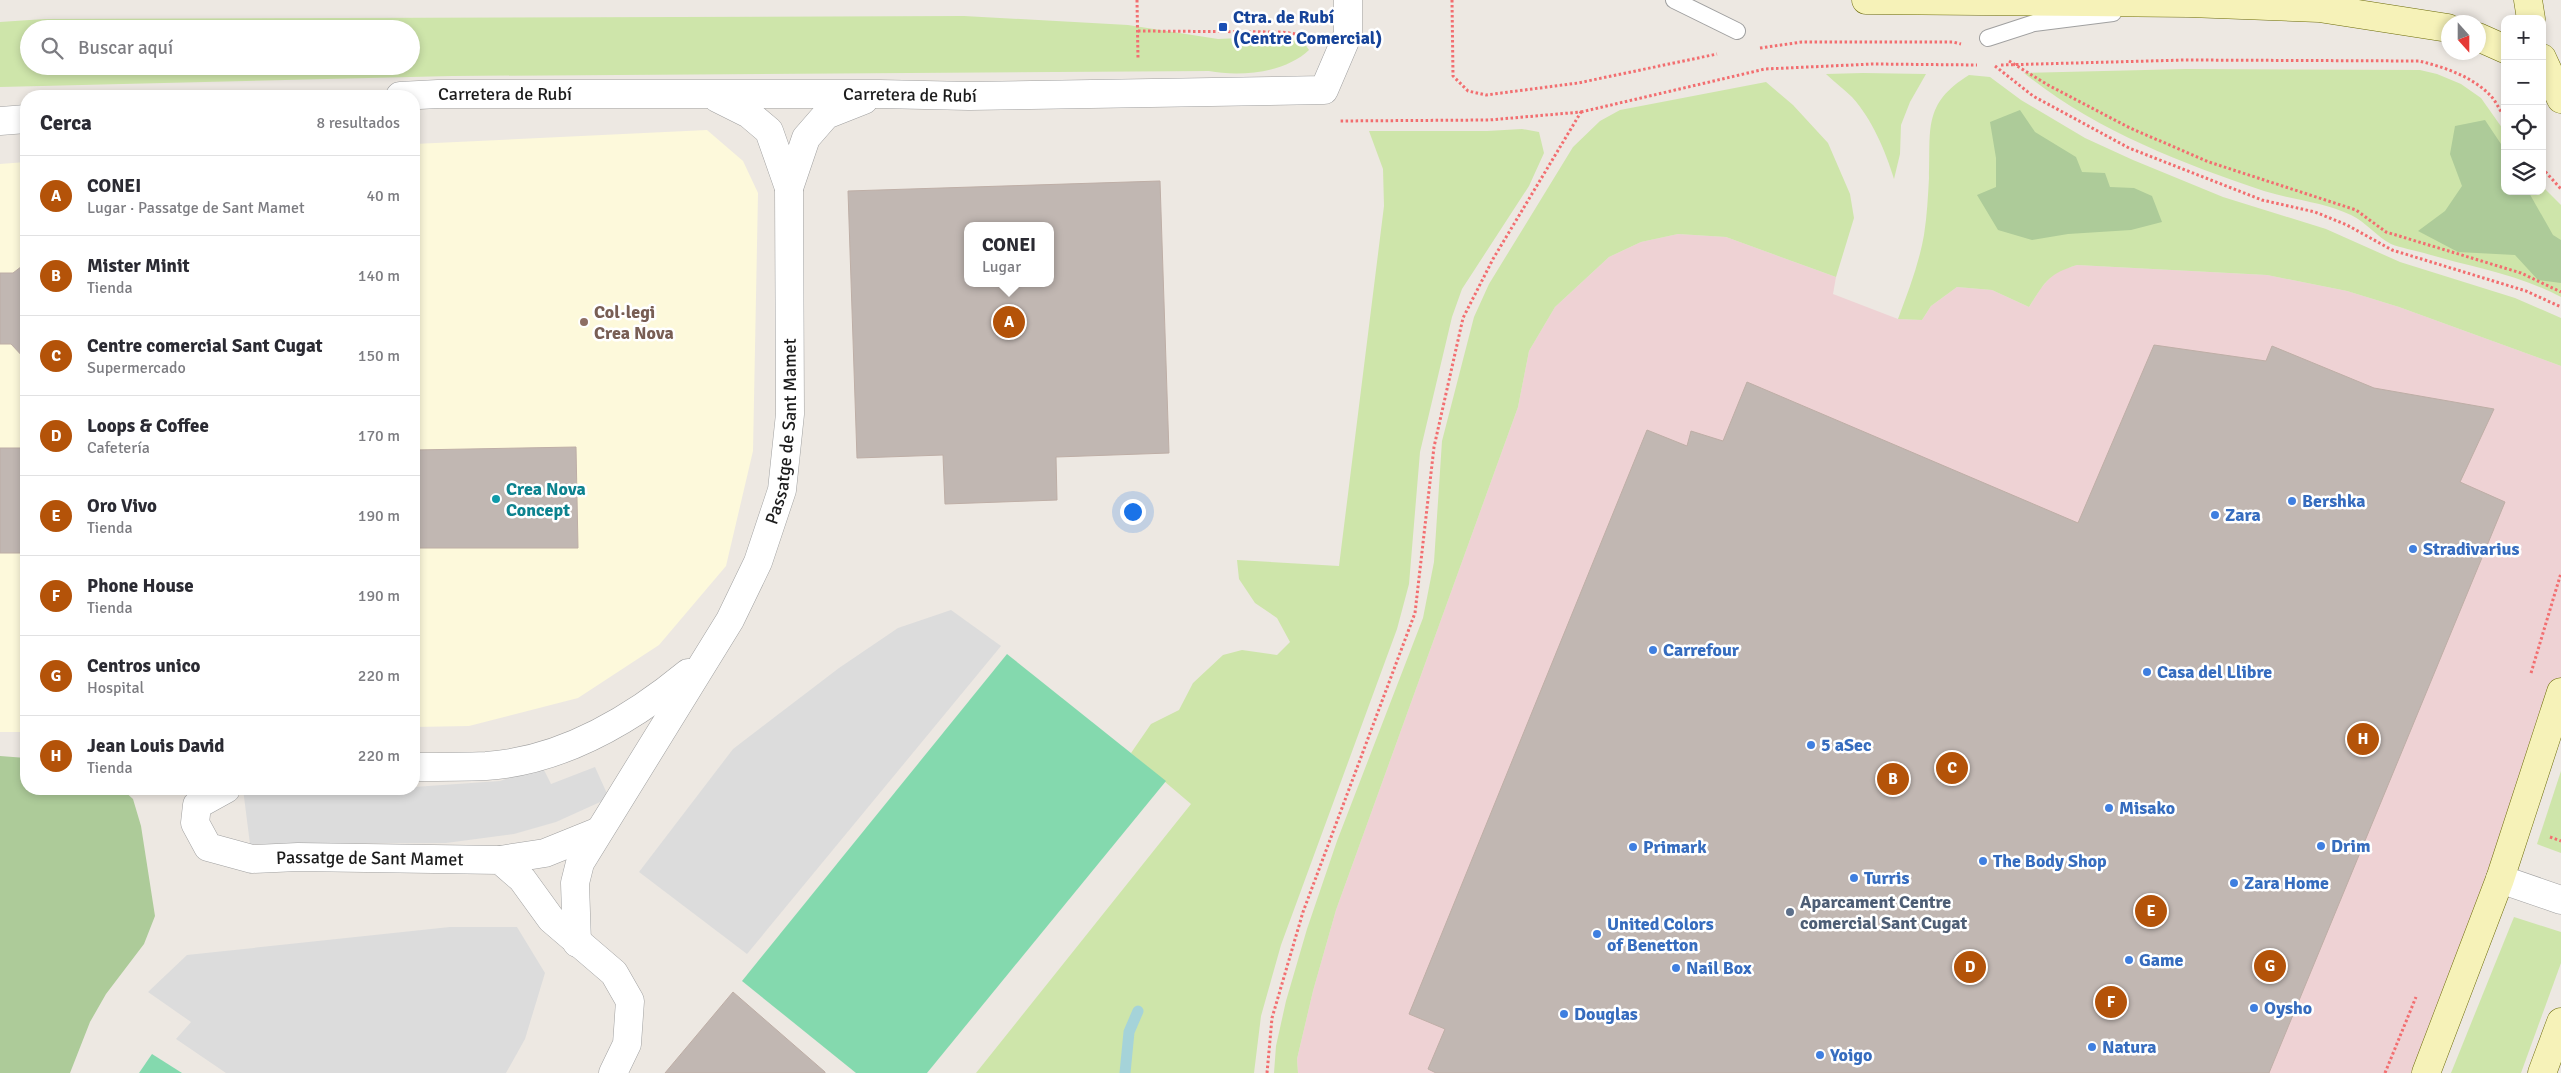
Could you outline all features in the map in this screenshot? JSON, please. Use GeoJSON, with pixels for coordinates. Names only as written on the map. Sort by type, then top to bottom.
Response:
{"type":"FeatureCollection","features":[{"type":"Feature","properties":{"kind":"main road"},"geometry":{"type":"LineString","coordinates":[[1866,0],[2189,3],[2319,8],[2441,27]]}},
{"type":"Feature","properties":{"kind":"main road"},"geometry":{"type":"LineString","coordinates":[[2319,8],[2361,0]]}},
{"type":"Feature","properties":{"kind":"main road"},"geometry":{"type":"LineString","coordinates":[[2528,0],[2530,15]]}},
{"type":"Feature","properties":{"kind":"main road"},"geometry":{"type":"LineString","coordinates":[[2486,41],[2501,47]]}},
{"type":"Feature","properties":{"kind":"main road"},"geometry":{"type":"LineString","coordinates":[[2546,72],[2561,99]]}},
{"type":"Feature","properties":{"kind":"main road"},"geometry":{"type":"LineString","coordinates":[[2426,1073],[2500,878],[2561,692]]}},
{"type":"Feature","properties":{"kind":"main road"},"geometry":{"type":"LineString","coordinates":[[2542,1073],[2561,1022]]}},
{"type":"Feature","properties":{"kind":"street","name":"Carretera de Rubí"},"geometry":{"type":"LineString","coordinates":[[420,95],[712,96],[880,94],[969,96],[1324,90],[1348,34],[1348,0]]}},
{"type":"Feature","properties":{"kind":"street","name":"Passatge de Sant Mamet"},"geometry":{"type":"LineString","coordinates":[[578,943],[575,883],[580,863],[597,832],[730,620],[758,562],[782,490],[790,414],[789,188],[806,138],[826,115],[880,94]]}},
{"type":"Feature","properties":{"kind":"street","name":"Passatge de Sant Mamet"},"geometry":{"type":"LineString","coordinates":[[712,96],[750,114],[769,131],[789,188]]}},
{"type":"Feature","properties":{"kind":"street"},"geometry":{"type":"LineString","coordinates":[[0,121],[20,119]]}},
{"type":"Feature","properties":{"kind":"street","name":"Passatge de Sant Mamet"},"geometry":{"type":"LineString","coordinates":[[420,767],[488,766],[535,757],[575,744],[654,701],[707,658]]}},
{"type":"Feature","properties":{"kind":"street","name":"Passatge de Sant Mamet"},"geometry":{"type":"LineString","coordinates":[[215,795],[197,805],[195,823],[208,847],[252,859],[298,857],[500,860]]}},
{"type":"Feature","properties":{"kind":"street"},"geometry":{"type":"LineString","coordinates":[[500,860],[545,853],[597,832]]}},
{"type":"Feature","properties":{"kind":"street"},"geometry":{"type":"LineString","coordinates":[[500,860],[522,879],[551,919],[614,974],[630,1001],[627,1044],[613,1073]]}},
{"type":"Feature","properties":{"kind":"street"},"geometry":{"type":"LineString","coordinates":[[2500,878],[2561,900]]}},
{"type":"Feature","properties":{"kind":"lane"},"geometry":{"type":"LineString","coordinates":[[1674,0],[1737,31]]}},
{"type":"Feature","properties":{"kind":"lane"},"geometry":{"type":"LineString","coordinates":[[1988,38],[2034,23],[2189,3]]}},
{"type":"Feature","properties":{"kind":"path"},"geometry":{"type":"LineString","coordinates":[[1137,0],[1138,61]]}},
{"type":"Feature","properties":{"kind":"path"},"geometry":{"type":"LineString","coordinates":[[1452,0],[1453,76],[1468,91],[1486,95],[1578,83],[1718,54]]}},
{"type":"Feature","properties":{"kind":"path"},"geometry":{"type":"LineString","coordinates":[[1138,31],[1282,32],[1303,34],[1342,47]]}},
{"type":"Feature","properties":{"kind":"path"},"geometry":{"type":"LineString","coordinates":[[1755,48],[1802,42],[1953,42],[1969,47]]}},
{"type":"Feature","properties":{"kind":"path"},"geometry":{"type":"LineString","coordinates":[[2001,56],[2048,85],[2130,128],[2209,162],[2356,210],[2386,232],[2521,273],[2561,292]]}},
{"type":"Feature","properties":{"kind":"path"},"geometry":{"type":"LineString","coordinates":[[1351,112],[1346,121],[1489,120],[1580,112],[1765,69],[1874,64],[2016,65],[2185,60],[2419,61],[2443,66],[2472,81],[2491,95],[2501,111]]}},
{"type":"Feature","properties":{"kind":"path"},"geometry":{"type":"LineString","coordinates":[[1995,65],[2033,96],[2129,148],[2262,200],[2315,212],[2348,225],[2392,250],[2526,291],[2561,307]]}},
{"type":"Feature","properties":{"kind":"path"},"geometry":{"type":"LineString","coordinates":[[1267,1073],[1272,1018],[1303,912],[1415,613],[1434,447],[1462,318],[1493,259],[1580,112]]}},
{"type":"Feature","properties":{"kind":"path"},"geometry":{"type":"LineString","coordinates":[[2546,172],[2561,189]]}},
{"type":"Feature","properties":{"kind":"path"},"geometry":{"type":"LineString","coordinates":[[2528,683],[2561,573]]}},
{"type":"Feature","properties":{"kind":"path"},"geometry":{"type":"LineString","coordinates":[[2385,1073],[2420,988]]}},
{"type":"Feature","properties":{"kind":"shaded area","name":"Col·legi Crea Nova"},"geometry":{"type":"Polygon","coordinates":[[[707,130],[743,161],[758,193],[753,451],[726,566],[659,645],[578,698],[469,726],[420,727],[420,144],[707,130]]]}},
{"type":"Feature","properties":{"kind":"shaded area"},"geometry":{"type":"Polygon","coordinates":[[[20,162],[20,732],[0,732],[0,164],[20,162]]]}},
{"type":"Feature","properties":{"kind":"shaded area"},"geometry":{"type":"Polygon","coordinates":[[[1678,234],[1726,237],[1836,277],[1833,294],[1898,319],[1922,320],[1931,306],[1957,287],[1992,290],[2029,307],[2041,288],[2055,272],[2077,265],[2267,275],[2347,291],[2399,307],[2561,366],[2561,692],[2426,1073],[1298,1073],[1297,1059],[1313,991],[1336,910],[1518,407],[1529,351],[1555,307],[1609,257],[1641,242],[1678,234]]]}},
{"type":"Feature","properties":{"kind":"shaded area"},"geometry":{"type":"Polygon","coordinates":[[[951,610],[1001,646],[747,954],[639,872],[733,749],[839,668],[898,628],[951,610]]]}},
{"type":"Feature","properties":{"kind":"shaded area"},"geometry":{"type":"Polygon","coordinates":[[[542,766],[551,784],[595,767],[609,798],[556,822],[514,834],[446,843],[250,844],[244,795],[420,795],[420,787],[500,781],[542,766]]]}},
{"type":"Feature","properties":{"kind":"shaded area"},"geometry":{"type":"Polygon","coordinates":[[[450,927],[517,927],[545,973],[525,1039],[506,1073],[226,1073],[176,1039],[191,1022],[148,992],[187,955],[450,927]]]}},
{"type":"Feature","properties":{"kind":"green space"},"geometry":{"type":"Polygon","coordinates":[[[964,16],[1128,25],[1218,39],[1285,36],[1301,38],[1309,50],[1288,64],[1248,73],[1209,71],[452,76],[0,87],[0,22],[20,21],[20,75],[420,75],[420,20],[30,20],[964,16]]]}},
{"type":"Feature","properties":{"kind":"green space"},"geometry":{"type":"Polygon","coordinates":[[[2186,69],[2420,70],[2437,74],[2461,84],[2481,98],[2501,126],[2501,195],[2546,195],[2546,190],[2561,205],[2561,297],[2528,282],[2391,244],[2356,218],[2341,211],[2264,191],[2169,156],[2108,128],[2051,93],[2024,73],[2186,69]]]}},
{"type":"Feature","properties":{"kind":"green space"},"geometry":{"type":"Polygon","coordinates":[[[1826,74],[1926,74],[1910,102],[1901,125],[1900,154],[1894,179],[1887,158],[1866,115],[1852,97],[1826,74]]]}},
{"type":"Feature","properties":{"kind":"green space"},"geometry":{"type":"Polygon","coordinates":[[[1969,75],[1990,77],[2021,100],[2085,138],[2223,197],[2326,229],[2400,262],[2515,298],[2561,318],[2561,366],[2399,307],[2347,291],[2267,275],[2077,265],[2067,268],[2048,280],[2029,307],[1992,290],[1957,287],[1931,306],[1922,320],[1898,319],[1916,267],[1924,235],[1928,199],[1932,119],[1943,97],[1969,75]]]}},
{"type":"Feature","properties":{"kind":"green space"},"geometry":{"type":"Polygon","coordinates":[[[1766,82],[1793,105],[1828,143],[1850,194],[1854,218],[1836,277],[1726,237],[1678,234],[1641,242],[1609,257],[1555,307],[1529,351],[1518,407],[1336,910],[1313,991],[1297,1059],[1298,1073],[1274,1073],[1276,1046],[1286,1001],[1307,929],[1337,841],[1423,618],[1434,562],[1442,441],[1474,317],[1489,284],[1573,147],[1600,121],[1620,110],[1766,82]]]}},
{"type":"Feature","properties":{"kind":"green space"},"geometry":{"type":"Polygon","coordinates":[[[2020,110],[2035,132],[2076,157],[2082,172],[2105,173],[2110,187],[2134,188],[2152,196],[2162,222],[2131,230],[2068,234],[2032,240],[1998,230],[1977,195],[1996,187],[1996,158],[1990,122],[2020,110]]]}},
{"type":"Feature","properties":{"kind":"green space"},"geometry":{"type":"Polygon","coordinates":[[[2485,120],[2501,144],[2501,195],[2530,195],[2553,235],[2561,240],[2561,283],[2538,280],[2515,255],[2458,252],[2418,231],[2445,211],[2462,186],[2450,154],[2455,126],[2485,120]]]}},
{"type":"Feature","properties":{"kind":"green space"},"geometry":{"type":"Polygon","coordinates":[[[1522,129],[1539,132],[1544,153],[1529,186],[1462,289],[1452,317],[1420,452],[1409,584],[1397,629],[1281,945],[1261,1016],[1254,1073],[976,1073],[1191,804],[1131,753],[1151,724],[1179,710],[1193,683],[1223,655],[1242,650],[1277,655],[1290,642],[1277,618],[1255,603],[1239,579],[1237,560],[1339,566],[1384,206],[1383,169],[1369,131],[1487,131],[1522,129]]]}},
{"type":"Feature","properties":{"kind":"green space"},"geometry":{"type":"Polygon","coordinates":[[[1007,654],[1166,781],[927,1073],[856,1073],[742,981],[1007,654]]]}},
{"type":"Feature","properties":{"kind":"green space"},"geometry":{"type":"Polygon","coordinates":[[[0,756],[20,758],[20,795],[129,795],[133,799],[141,826],[155,916],[144,944],[106,994],[90,1022],[70,1073],[0,1073],[0,756]]]}},
{"type":"Feature","properties":{"kind":"green space"},"geometry":{"type":"Polygon","coordinates":[[[2561,771],[2561,853],[2537,844],[2561,771]]]}},
{"type":"Feature","properties":{"kind":"green space"},"geometry":{"type":"Polygon","coordinates":[[[2514,917],[2561,932],[2561,963],[2521,1073],[2451,1073],[2514,917]]]}},
{"type":"Feature","properties":{"kind":"green space"},"geometry":{"type":"Polygon","coordinates":[[[152,1054],[182,1073],[139,1073],[152,1054]]]}},
{"type":"Feature","properties":{"kind":"building"},"geometry":{"type":"Polygon","coordinates":[[[1160,181],[1169,453],[1056,457],[1057,500],[945,504],[943,455],[857,458],[848,191],[1160,181]]]}},
{"type":"Feature","properties":{"kind":"building"},"geometry":{"type":"Polygon","coordinates":[[[20,268],[20,354],[11,344],[0,344],[0,273],[13,273],[20,268]]]}},
{"type":"Feature","properties":{"kind":"building"},"geometry":{"type":"Polygon","coordinates":[[[2154,345],[2266,361],[2272,346],[2374,388],[2494,409],[2460,482],[2505,502],[2269,1073],[1436,1073],[1428,1069],[1445,1029],[1409,1014],[1647,430],[1687,446],[1691,431],[1723,441],[1747,382],[2078,523],[2154,345]]]}},
{"type":"Feature","properties":{"kind":"building","name":"Crea Nova Concept"},"geometry":{"type":"Polygon","coordinates":[[[576,447],[578,548],[420,548],[420,450],[576,447]]]}},
{"type":"Feature","properties":{"kind":"building"},"geometry":{"type":"Polygon","coordinates":[[[0,448],[20,448],[20,553],[0,553],[0,448]]]}},
{"type":"Feature","properties":{"kind":"building"},"geometry":{"type":"Polygon","coordinates":[[[733,992],[825,1072],[825,1073],[665,1073],[733,992]]]}},
{"type":"Feature","properties":{"kind":"waterway"},"geometry":{"type":"LineString","coordinates":[[1125,1073],[1129,1032],[1138,1011]]}},
{"type":"Feature","properties":{"kind":"place","name":"Ctra. de Rubí (Centre Comercial)"},"geometry":{"type":"Point","coordinates":[1223,27]}},
{"type":"Feature","properties":{"kind":"place","name":"Col·legi Crea Nova"},"geometry":{"type":"Point","coordinates":[584,322]}},
{"type":"Feature","properties":{"kind":"place","name":"CONEI"},"geometry":{"type":"Point","coordinates":[1009,322]}},
{"type":"Feature","properties":{"kind":"place","name":"Crea Nova Concept"},"geometry":{"type":"Point","coordinates":[496,499]}},
{"type":"Feature","properties":{"kind":"place","name":"Bershka"},"geometry":{"type":"Point","coordinates":[2292,501]}},
{"type":"Feature","properties":{"kind":"place","name":"Zara"},"geometry":{"type":"Point","coordinates":[2215,515]}},
{"type":"Feature","properties":{"kind":"place","name":"Stradivarius"},"geometry":{"type":"Point","coordinates":[2413,549]}},
{"type":"Feature","properties":{"kind":"place","name":"Carrefour"},"geometry":{"type":"Point","coordinates":[1653,650]}},
{"type":"Feature","properties":{"kind":"place","name":"Casa del Llibre"},"geometry":{"type":"Point","coordinates":[2147,672]}},
{"type":"Feature","properties":{"kind":"place","name":"Jean Louis David"},"geometry":{"type":"Point","coordinates":[2363,739]}},
{"type":"Feature","properties":{"kind":"place","name":"5 aSec"},"geometry":{"type":"Point","coordinates":[1811,745]}},
{"type":"Feature","properties":{"kind":"place","name":"Centre comercial Sant Cugat"},"geometry":{"type":"Point","coordinates":[1952,768]}},
{"type":"Feature","properties":{"kind":"place","name":"Mister Minit"},"geometry":{"type":"Point","coordinates":[1893,779]}},
{"type":"Feature","properties":{"kind":"place","name":"Misako"},"geometry":{"type":"Point","coordinates":[2109,808]}},
{"type":"Feature","properties":{"kind":"place","name":"Drim"},"geometry":{"type":"Point","coordinates":[2321,846]}},
{"type":"Feature","properties":{"kind":"place","name":"Primark"},"geometry":{"type":"Point","coordinates":[1633,847]}},
{"type":"Feature","properties":{"kind":"place","name":"The Body Shop"},"geometry":{"type":"Point","coordinates":[1983,861]}},
{"type":"Feature","properties":{"kind":"place","name":"Turris"},"geometry":{"type":"Point","coordinates":[1854,878]}},
{"type":"Feature","properties":{"kind":"place","name":"Zara Home"},"geometry":{"type":"Point","coordinates":[2234,883]}},
{"type":"Feature","properties":{"kind":"place","name":"Oro Vivo"},"geometry":{"type":"Point","coordinates":[2151,911]}},
{"type":"Feature","properties":{"kind":"place","name":"Aparcament Centre comercial Sant Cugat"},"geometry":{"type":"Point","coordinates":[1790,912]}},
{"type":"Feature","properties":{"kind":"place","name":"United Colors of Benetton"},"geometry":{"type":"Point","coordinates":[1597,934]}},
{"type":"Feature","properties":{"kind":"place","name":"Game"},"geometry":{"type":"Point","coordinates":[2129,960]}},
{"type":"Feature","properties":{"kind":"place","name":"Centros unico"},"geometry":{"type":"Point","coordinates":[2270,966]}},
{"type":"Feature","properties":{"kind":"place","name":"Loops & Coffee"},"geometry":{"type":"Point","coordinates":[1970,967]}},
{"type":"Feature","properties":{"kind":"place","name":"Nail Box"},"geometry":{"type":"Point","coordinates":[1676,968]}},
{"type":"Feature","properties":{"kind":"place","name":"Phone House"},"geometry":{"type":"Point","coordinates":[2111,1002]}},
{"type":"Feature","properties":{"kind":"place","name":"Oysho"},"geometry":{"type":"Point","coordinates":[2254,1008]}},
{"type":"Feature","properties":{"kind":"place","name":"Douglas"},"geometry":{"type":"Point","coordinates":[1564,1014]}},
{"type":"Feature","properties":{"kind":"place","name":"Natura"},"geometry":{"type":"Point","coordinates":[2092,1047]}},
{"type":"Feature","properties":{"kind":"place","name":"Yoigo"},"geometry":{"type":"Point","coordinates":[1820,1055]}}]}
